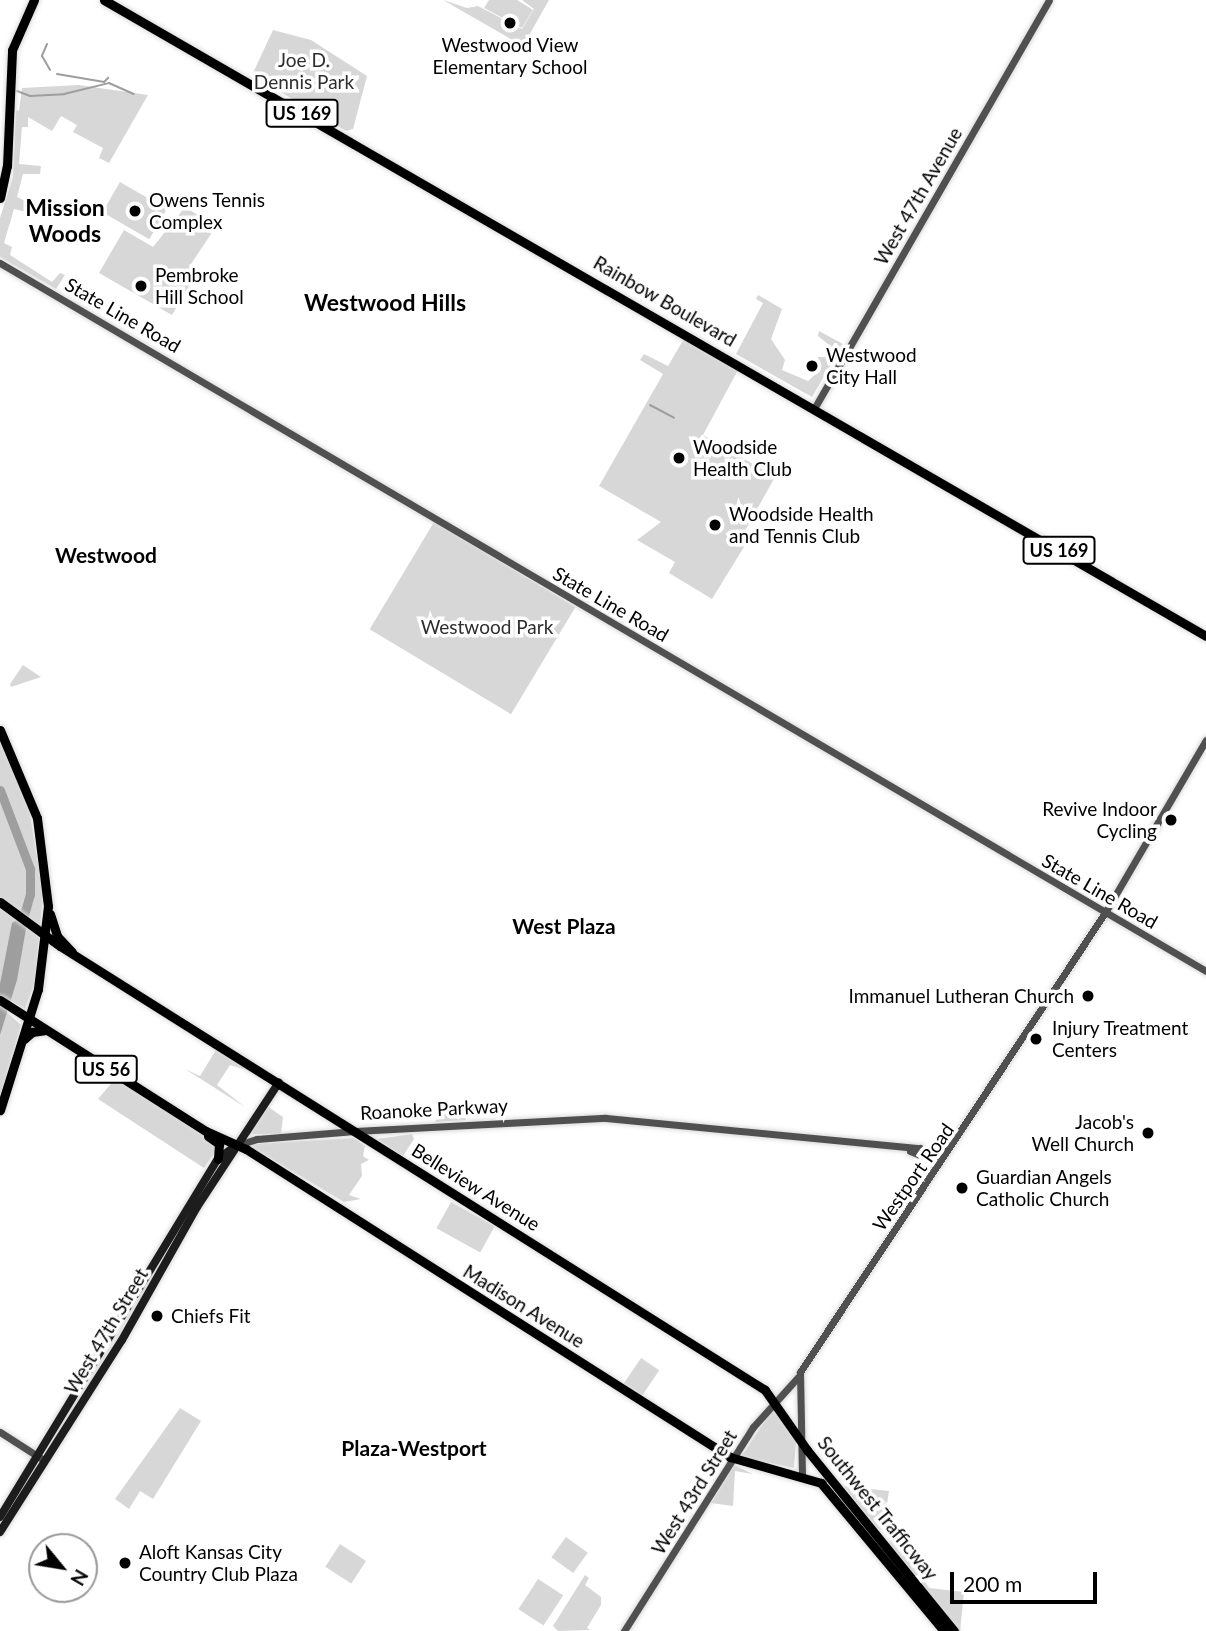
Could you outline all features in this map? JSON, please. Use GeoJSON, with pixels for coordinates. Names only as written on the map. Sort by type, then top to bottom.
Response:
{"type":"FeatureCollection","features":[{"type":"Feature","properties":{"kind":"main road"},"geometry":{"type":"LineString","coordinates":[[0,198],[7,166],[12,50],[34,0]]}},
{"type":"Feature","properties":{"kind":"main road","name":"Rainbow Boulevard"},"geometry":{"type":"LineString","coordinates":[[104,0],[815,407],[1206,636]]}},
{"type":"Feature","properties":{"kind":"main road"},"geometry":{"type":"LineString","coordinates":[[0,730],[37,818],[48,906],[55,932],[72,952]]}},
{"type":"Feature","properties":{"kind":"main road"},"geometry":{"type":"LineString","coordinates":[[0,902],[12,913]]}},
{"type":"Feature","properties":{"kind":"main road"},"geometry":{"type":"LineString","coordinates":[[0,1110],[29,1019],[48,906]]}},
{"type":"Feature","properties":{"kind":"main road"},"geometry":{"type":"LineString","coordinates":[[0,908],[12,913]]}},
{"type":"Feature","properties":{"kind":"main road","name":"Belleview Avenue"},"geometry":{"type":"LineString","coordinates":[[12,913],[776,1400],[800,1441]]}},
{"type":"Feature","properties":{"kind":"main road","name":"US 56"},"geometry":{"type":"LineString","coordinates":[[0,1000],[200,1127],[219,1144],[218,1159]]}},
{"type":"Feature","properties":{"kind":"main road"},"geometry":{"type":"LineString","coordinates":[[21,1044],[32,1032],[46,1030]]}},
{"type":"Feature","properties":{"kind":"main road","name":"West 47th Street"},"geometry":{"type":"LineString","coordinates":[[0,1517],[60,1438],[238,1144],[279,1082]]}},
{"type":"Feature","properties":{"kind":"main road"},"geometry":{"type":"LineString","coordinates":[[200,1127],[238,1144]]}},
{"type":"Feature","properties":{"kind":"main road","name":"West 47th Street"},"geometry":{"type":"LineString","coordinates":[[0,1532],[42,1459],[58,1424],[218,1159],[238,1144]]}},
{"type":"Feature","properties":{"kind":"main road","name":"Madison Avenue"},"geometry":{"type":"LineString","coordinates":[[238,1144],[734,1459],[802,1475]]}},
{"type":"Feature","properties":{"kind":"main road"},"geometry":{"type":"LineString","coordinates":[[66,1411],[68,1425]]}},
{"type":"Feature","properties":{"kind":"main road"},"geometry":{"type":"LineString","coordinates":[[58,1424],[60,1438]]}},
{"type":"Feature","properties":{"kind":"main road","name":"Southwest Trafficway"},"geometry":{"type":"LineString","coordinates":[[800,1441],[954,1631]]}},
{"type":"Feature","properties":{"kind":"main road","name":"Southwest Trafficway"},"geometry":{"type":"LineString","coordinates":[[802,1475],[831,1492],[944,1631]]}},
{"type":"Feature","properties":{"kind":"street","name":"West 47th Avenue"},"geometry":{"type":"LineString","coordinates":[[815,407],[1049,0]]}},
{"type":"Feature","properties":{"kind":"street","name":"State Line Road"},"geometry":{"type":"LineString","coordinates":[[0,263],[1206,971]]}},
{"type":"Feature","properties":{"kind":"street","name":"Westport Road"},"geometry":{"type":"LineString","coordinates":[[799,1376],[1106,911],[1206,740]]}},
{"type":"Feature","properties":{"kind":"street","name":"Roanoke Parkway"},"geometry":{"type":"LineString","coordinates":[[238,1144],[257,1139],[355,1131],[606,1118],[910,1151],[939,1163]]}},
{"type":"Feature","properties":{"kind":"street","name":"West 43rd Street"},"geometry":{"type":"LineString","coordinates":[[624,1631],[734,1459],[776,1400],[799,1376]]}},
{"type":"Feature","properties":{"kind":"street"},"geometry":{"type":"LineString","coordinates":[[799,1376],[802,1475]]}},
{"type":"Feature","properties":{"kind":"street"},"geometry":{"type":"LineString","coordinates":[[0,1432],[42,1459]]}},
{"type":"Feature","properties":{"kind":"green space"},"geometry":{"type":"Polygon","coordinates":[[[443,0],[467,8],[478,6],[522,29],[534,9],[522,0],[549,0],[523,46],[443,0]]]}},
{"type":"Feature","properties":{"kind":"green space"},"geometry":{"type":"Polygon","coordinates":[[[489,0],[517,0],[533,10],[522,28],[484,8],[489,0]]]}},
{"type":"Feature","properties":{"kind":"green space","name":"Joe D. Dennis Park"},"geometry":{"type":"Polygon","coordinates":[[[273,30],[311,40],[367,76],[353,129],[346,131],[252,75],[273,30]]]}},
{"type":"Feature","properties":{"kind":"green space"},"geometry":{"type":"Polygon","coordinates":[[[79,85],[148,95],[109,163],[99,158],[103,148],[73,132],[77,125],[61,116],[52,131],[28,117],[28,127],[22,127],[19,164],[41,166],[40,174],[23,174],[17,197],[34,205],[31,213],[14,209],[4,243],[12,247],[10,255],[52,282],[60,273],[65,275],[56,289],[0,257],[0,218],[13,177],[16,110],[19,111],[22,88],[79,85]]]}},
{"type":"Feature","properties":{"kind":"green space","name":"Owens Tennis Complex"},"geometry":{"type":"Polygon","coordinates":[[[120,182],[167,209],[149,239],[102,212],[120,182]]]}},
{"type":"Feature","properties":{"kind":"green space"},"geometry":{"type":"Polygon","coordinates":[[[185,207],[204,219],[211,234],[189,267],[197,272],[172,315],[99,273],[124,230],[153,247],[185,207]]]}},
{"type":"Feature","properties":{"kind":"green space"},"geometry":{"type":"Polygon","coordinates":[[[758,295],[782,309],[771,339],[785,360],[782,370],[808,381],[818,372],[818,357],[834,357],[834,349],[818,336],[819,331],[843,344],[812,397],[736,354],[763,303],[756,299],[758,295]]]}},
{"type":"Feature","properties":{"kind":"green space","name":"Woodside Health Club"},"geometry":{"type":"Polygon","coordinates":[[[685,337],[738,370],[703,435],[775,477],[742,536],[747,542],[712,599],[669,573],[675,562],[637,540],[661,522],[599,486],[663,374],[640,360],[644,354],[668,366],[685,337]]]}},
{"type":"Feature","properties":{"kind":"green space","name":"Westwood Park"},"geometry":{"type":"Polygon","coordinates":[[[434,522],[575,607],[511,714],[370,629],[434,522]]]}},
{"type":"Feature","properties":{"kind":"green space"},"geometry":{"type":"Polygon","coordinates":[[[23,665],[41,677],[11,687],[10,684],[23,665]]]}},
{"type":"Feature","properties":{"kind":"green space"},"geometry":{"type":"Polygon","coordinates":[[[0,739],[29,808],[43,894],[35,982],[25,1009],[0,994],[0,739]]]}},
{"type":"Feature","properties":{"kind":"green space"},"geometry":{"type":"Polygon","coordinates":[[[0,1006],[21,1025],[0,1096],[0,1006]]]}},
{"type":"Feature","properties":{"kind":"green space"},"geometry":{"type":"Polygon","coordinates":[[[216,1050],[250,1071],[230,1065],[217,1085],[245,1107],[185,1069],[200,1076],[216,1050]]]}},
{"type":"Feature","properties":{"kind":"green space"},"geometry":{"type":"Polygon","coordinates":[[[115,1079],[214,1142],[215,1152],[204,1168],[98,1099],[115,1079]]]}},
{"type":"Feature","properties":{"kind":"green space"},"geometry":{"type":"Polygon","coordinates":[[[445,1104],[465,1117],[466,1120],[435,1122],[445,1104]]]}},
{"type":"Feature","properties":{"kind":"green space"},"geometry":{"type":"Polygon","coordinates":[[[267,1106],[283,1117],[281,1134],[250,1134],[267,1106]]]}},
{"type":"Feature","properties":{"kind":"green space"},"geometry":{"type":"Polygon","coordinates":[[[412,1134],[414,1139],[403,1156],[377,1139],[412,1134]]]}},
{"type":"Feature","properties":{"kind":"green space"},"geometry":{"type":"Polygon","coordinates":[[[354,1138],[365,1146],[363,1156],[369,1160],[361,1164],[362,1176],[349,1195],[361,1199],[344,1202],[253,1148],[253,1144],[354,1138]]]}},
{"type":"Feature","properties":{"kind":"green space"},"geometry":{"type":"Polygon","coordinates":[[[451,1202],[495,1226],[480,1252],[436,1228],[451,1202]]]}},
{"type":"Feature","properties":{"kind":"green space"},"geometry":{"type":"Polygon","coordinates":[[[641,1358],[659,1370],[641,1397],[623,1385],[641,1358]]]}},
{"type":"Feature","properties":{"kind":"green space"},"geometry":{"type":"Polygon","coordinates":[[[774,1407],[796,1441],[794,1468],[741,1457],[774,1407]]]}},
{"type":"Feature","properties":{"kind":"green space"},"geometry":{"type":"Polygon","coordinates":[[[180,1408],[201,1421],[153,1499],[140,1491],[129,1509],[115,1499],[180,1408]]]}},
{"type":"Feature","properties":{"kind":"green space"},"geometry":{"type":"Polygon","coordinates":[[[734,1465],[753,1474],[735,1471],[733,1506],[711,1503],[734,1465]]]}},
{"type":"Feature","properties":{"kind":"green space"},"geometry":{"type":"Polygon","coordinates":[[[844,1486],[889,1491],[883,1530],[876,1528],[844,1486]]]}},
{"type":"Feature","properties":{"kind":"green space"},"geometry":{"type":"Polygon","coordinates":[[[566,1537],[588,1553],[573,1573],[551,1557],[566,1537]]]}},
{"type":"Feature","properties":{"kind":"green space"},"geometry":{"type":"Polygon","coordinates":[[[891,1538],[912,1541],[910,1559],[929,1588],[964,1592],[960,1631],[889,1544],[891,1538]]]}},
{"type":"Feature","properties":{"kind":"green space"},"geometry":{"type":"Polygon","coordinates":[[[340,1544],[366,1561],[351,1584],[325,1567],[340,1544]]]}},
{"type":"Feature","properties":{"kind":"green space"},"geometry":{"type":"Polygon","coordinates":[[[585,1575],[589,1578],[585,1585],[601,1597],[601,1605],[587,1628],[590,1630],[558,1631],[553,1626],[585,1575]]]}},
{"type":"Feature","properties":{"kind":"green space"},"geometry":{"type":"Polygon","coordinates":[[[538,1579],[563,1595],[544,1626],[518,1609],[538,1579]]]}},
{"type":"Feature","properties":{"kind":"shaded area"},"geometry":{"type":"Polygon","coordinates":[[[23,916],[26,929],[17,980],[0,1035],[0,984],[12,923],[23,916]]]}},
{"type":"Feature","properties":{"kind":"waterway"},"geometry":{"type":"LineString","coordinates":[[47,44],[42,56],[50,70]]}},
{"type":"Feature","properties":{"kind":"waterway"},"geometry":{"type":"LineString","coordinates":[[57,74],[104,82],[108,78]]}},
{"type":"Feature","properties":{"kind":"waterway"},"geometry":{"type":"LineString","coordinates":[[17,91],[30,96],[64,94],[109,83],[134,94]]}},
{"type":"Feature","properties":{"kind":"waterway"},"geometry":{"type":"LineString","coordinates":[[650,405],[674,418]]}},
{"type":"Feature","properties":{"kind":"waterway"},"geometry":{"type":"LineString","coordinates":[[0,790],[30,869],[30,894],[21,925]]}},
{"type":"Feature","properties":{"kind":"place","name":"Westwood View Elementary School"},"geometry":{"type":"Point","coordinates":[510,23]}},
{"type":"Feature","properties":{"kind":"place","name":"Owens Tennis Complex"},"geometry":{"type":"Point","coordinates":[135,211]}},
{"type":"Feature","properties":{"kind":"place","name":"Pembroke Hill School"},"geometry":{"type":"Point","coordinates":[141,286]}},
{"type":"Feature","properties":{"kind":"place","name":"Westwood City Hall"},"geometry":{"type":"Point","coordinates":[812,366]}},
{"type":"Feature","properties":{"kind":"place","name":"Woodside Health Club"},"geometry":{"type":"Point","coordinates":[679,458]}},
{"type":"Feature","properties":{"kind":"place","name":"Woodside Health and Tennis Club"},"geometry":{"type":"Point","coordinates":[715,525]}},
{"type":"Feature","properties":{"kind":"place","name":"Revive Indoor Cycling"},"geometry":{"type":"Point","coordinates":[1171,820]}},
{"type":"Feature","properties":{"kind":"place","name":"Immanuel Lutheran Church"},"geometry":{"type":"Point","coordinates":[1088,996]}},
{"type":"Feature","properties":{"kind":"place","name":"Injury Treatment Centers"},"geometry":{"type":"Point","coordinates":[1036,1039]}},
{"type":"Feature","properties":{"kind":"place","name":"Jacob's Well Church"},"geometry":{"type":"Point","coordinates":[1148,1133]}},
{"type":"Feature","properties":{"kind":"place","name":"Guardian Angels Catholic Church"},"geometry":{"type":"Point","coordinates":[962,1188]}},
{"type":"Feature","properties":{"kind":"place","name":"Chiefs Fit"},"geometry":{"type":"Point","coordinates":[157,1316]}},
{"type":"Feature","properties":{"kind":"place","name":"Aloft Kansas City Country Club Plaza"},"geometry":{"type":"Point","coordinates":[125,1563]}},
{"type":"Feature","properties":{"kind":"district","name":"Mission Woods"},"geometry":{"type":"Point","coordinates":[65,220]}},
{"type":"Feature","properties":{"kind":"district","name":"Westwood Hills"},"geometry":{"type":"Point","coordinates":[385,302]}},
{"type":"Feature","properties":{"kind":"district","name":"Westwood"},"geometry":{"type":"Point","coordinates":[106,555]}},
{"type":"Feature","properties":{"kind":"district","name":"West Plaza"},"geometry":{"type":"Point","coordinates":[564,926]}},
{"type":"Feature","properties":{"kind":"district","name":"Plaza-Westport"},"geometry":{"type":"Point","coordinates":[414,1448]}}]}
